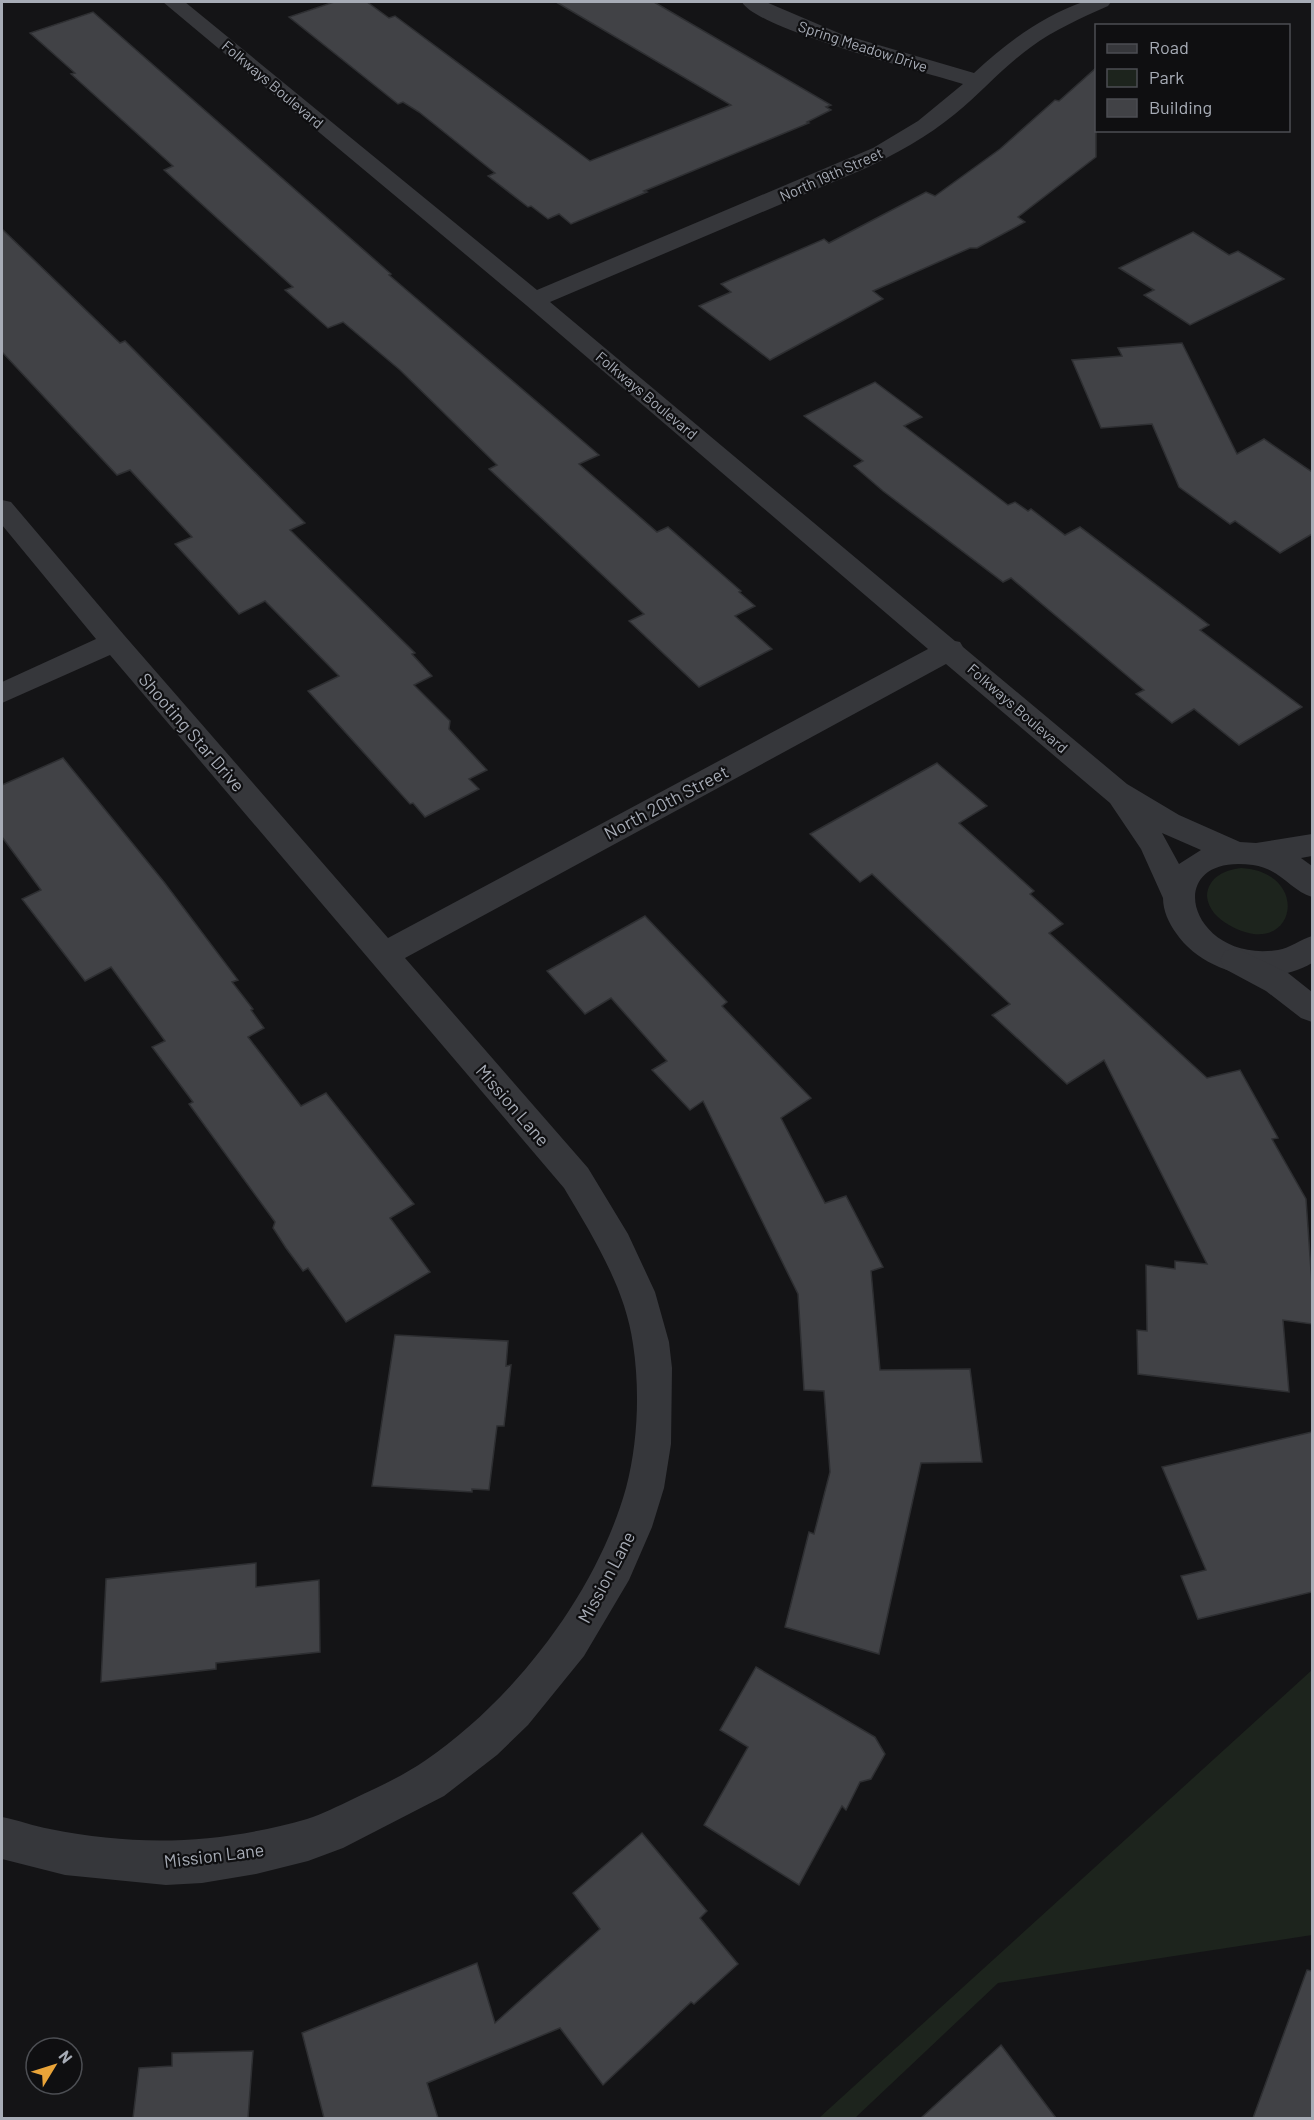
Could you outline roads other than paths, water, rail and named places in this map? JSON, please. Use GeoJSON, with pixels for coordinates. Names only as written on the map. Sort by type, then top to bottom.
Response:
{"type":"FeatureCollection","features":[{"type":"Feature","properties":{"kind":"street","name":"Folkways Boulevard"},"geometry":{"type":"LineString","coordinates":[[173,2],[534,300],[950,649],[1116,792],[1168,823],[1248,853],[1288,865],[1312,885]]}},
{"type":"Feature","properties":{"kind":"street","name":"Spring Meadow Drive"},"geometry":{"type":"LineString","coordinates":[[752,2],[788,21],[829,38],[978,81]]}},
{"type":"Feature","properties":{"kind":"street","name":"North 19th Street"},"geometry":{"type":"LineString","coordinates":[[534,300],[870,158],[903,141],[931,123],[1009,53],[1044,29],[1101,2]]}},
{"type":"Feature","properties":{"kind":"street","name":"Shooting Star Drive"},"geometry":{"type":"LineString","coordinates":[[2,508],[383,956]]}},
{"type":"Feature","properties":{"kind":"street"},"geometry":{"type":"LineString","coordinates":[[2,693],[114,642]]}},
{"type":"Feature","properties":{"kind":"street","name":"North 20th Street"},"geometry":{"type":"LineString","coordinates":[[383,956],[950,649]]}},
{"type":"Feature","properties":{"kind":"street","name":"Folkways Boulevard"},"geometry":{"type":"LineString","coordinates":[[1116,792],[1142,825],[1162,861],[1190,930],[1209,947],[1236,960]]}},
{"type":"Feature","properties":{"kind":"street"},"geometry":{"type":"LineString","coordinates":[[1179,899],[1183,881],[1194,867],[1214,857],[1312,844]]}},
{"type":"Feature","properties":{"kind":"street"},"geometry":{"type":"LineString","coordinates":[[1236,960],[1251,963],[1281,962],[1304,955],[1312,948]]}},
{"type":"Feature","properties":{"kind":"street","name":"Mission Lane"},"geometry":{"type":"LineString","coordinates":[[2,1838],[55,1852],[164,1864],[231,1857],[310,1840],[417,1789],[449,1769],[494,1732],[563,1650],[593,1607],[618,1562],[638,1512],[646,1485],[650,1456],[654,1367],[649,1332],[639,1299],[613,1238],[576,1178],[383,956]]}},
{"type":"Feature","properties":{"kind":"street"},"geometry":{"type":"LineString","coordinates":[[1236,960],[1277,982],[1312,1009]]}}]}
